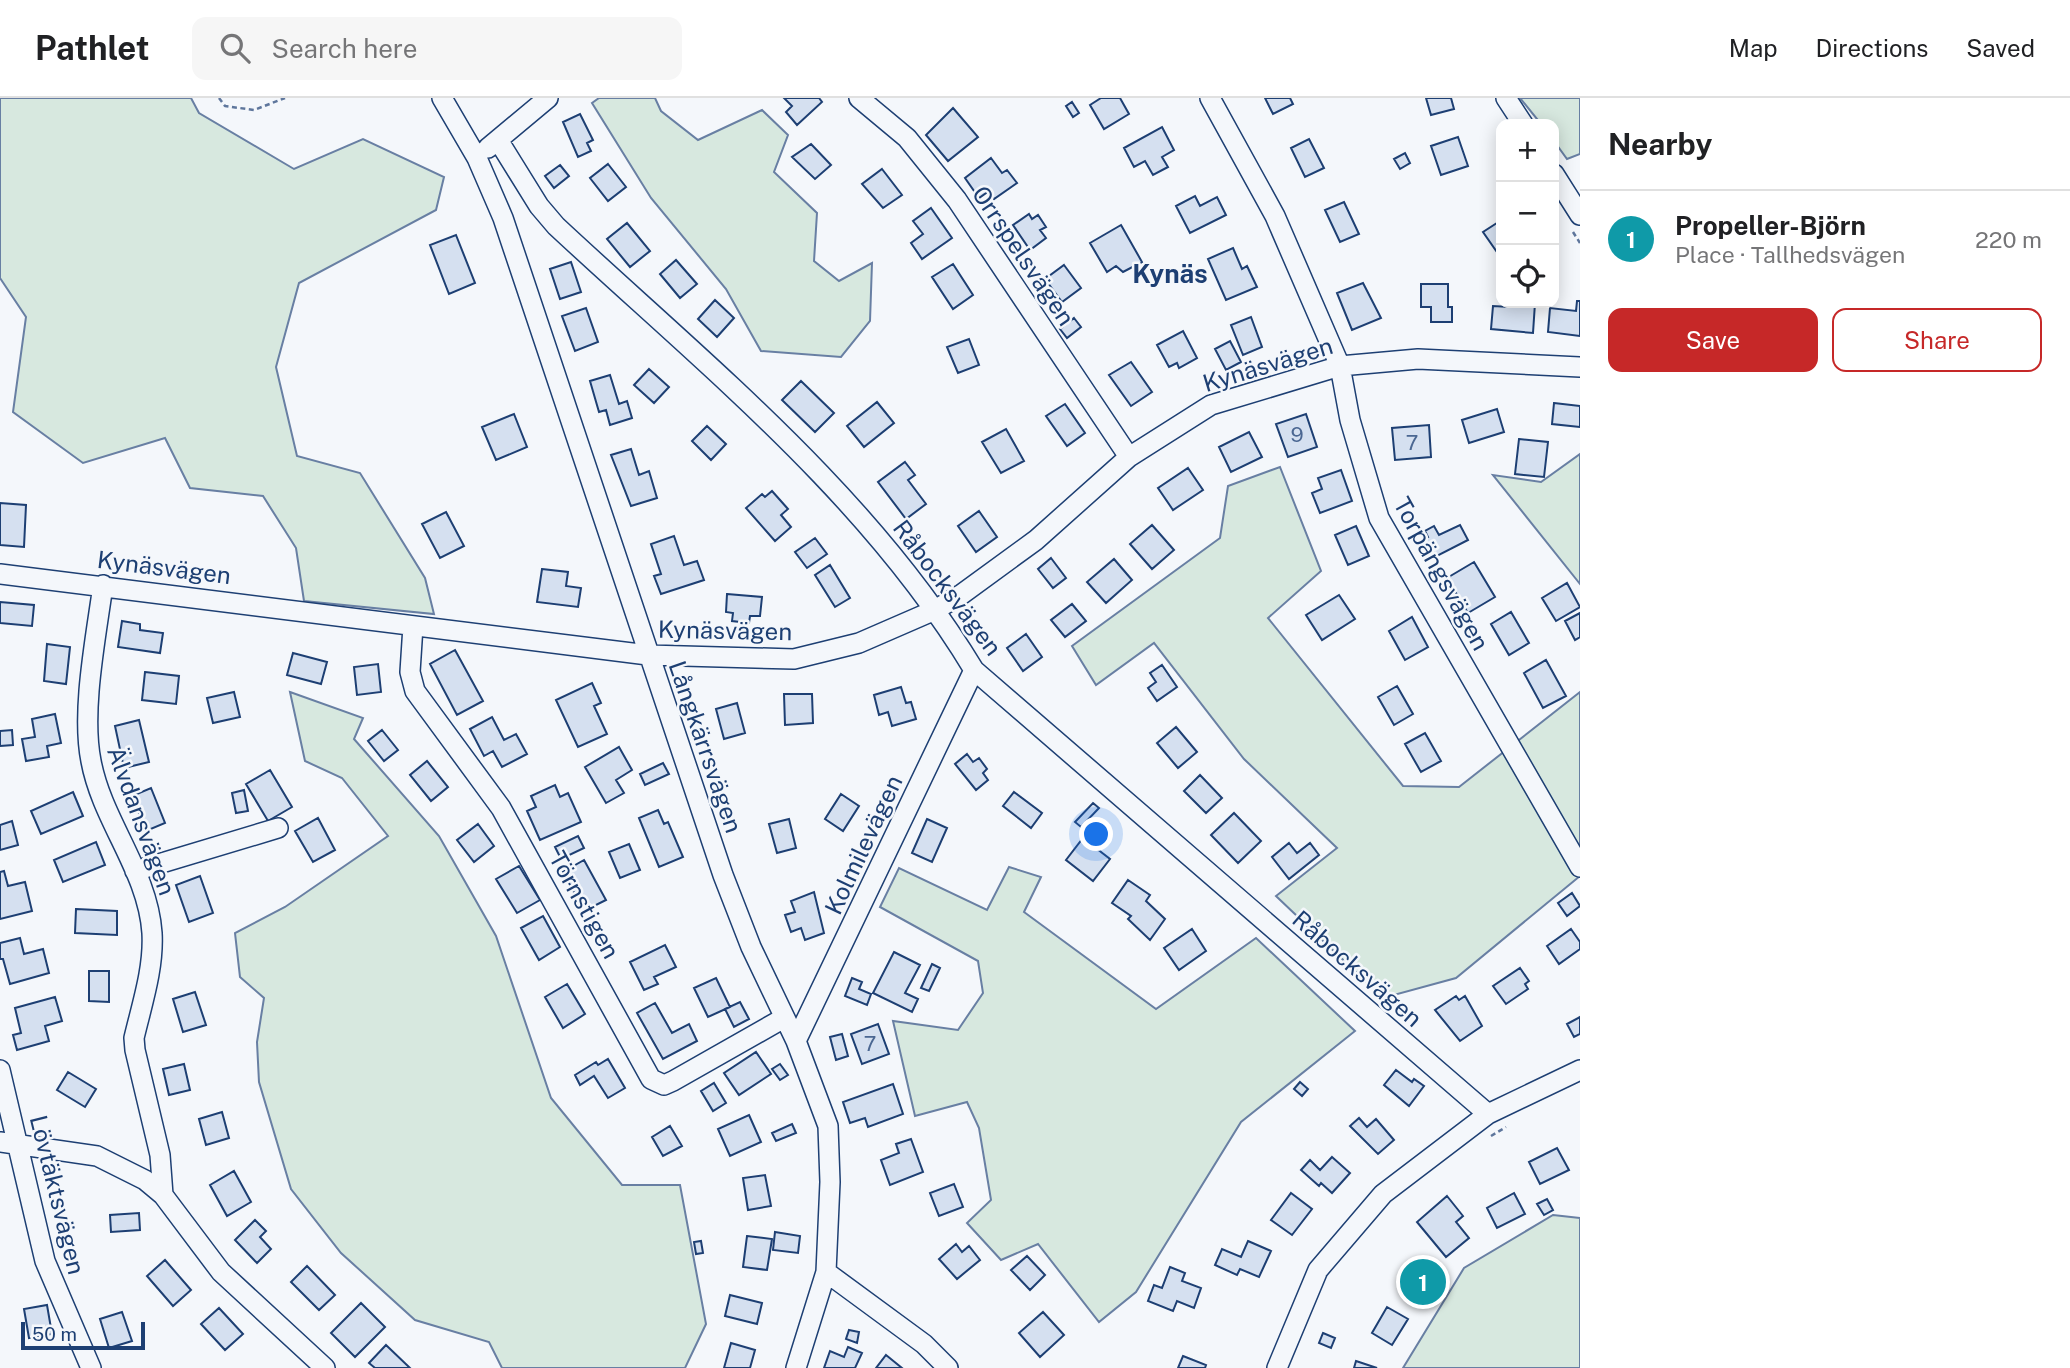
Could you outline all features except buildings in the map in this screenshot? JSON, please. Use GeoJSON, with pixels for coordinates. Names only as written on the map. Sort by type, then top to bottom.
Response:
{"type":"FeatureCollection","features":[{"type":"Feature","properties":{"kind":"street","name":"Långkärrsvägen"},"geometry":{"type":"LineString","coordinates":[[442,98],[477,158],[503,218],[723,874],[796,1041],[828,1126],[830,1182],[826,1272],[796,1368]]}},
{"type":"Feature","properties":{"kind":"street"},"geometry":{"type":"LineString","coordinates":[[477,158],[548,98]]}},
{"type":"Feature","properties":{"kind":"street","name":"Orrspelsvägen"},"geometry":{"type":"LineString","coordinates":[[859,98],[907,138],[957,200],[1129,457]]}},
{"type":"Feature","properties":{"kind":"street","name":"Torpängsvägen"},"geometry":{"type":"LineString","coordinates":[[1210,98],[1275,216],[1340,366],[1350,420],[1379,518],[1580,866]]}},
{"type":"Feature","properties":{"kind":"street"},"geometry":{"type":"LineString","coordinates":[[1506,98],[1520,119]]}},
{"type":"Feature","properties":{"kind":"street","name":"Råbocksvägen"},"geometry":{"type":"LineString","coordinates":[[498,140],[539,206],[556,226],[837,488],[935,610],[974,670],[1488,1114]]}},
{"type":"Feature","properties":{"kind":"street"},"geometry":{"type":"LineString","coordinates":[[1559,182],[1580,215]]}},
{"type":"Feature","properties":{"kind":"street","name":"Kynäsvägen"},"geometry":{"type":"LineString","coordinates":[[0,574],[648,654],[794,659],[859,643],[935,610],[986,579],[1036,540],[1129,457],[1211,405],[1340,366],[1418,359],[1580,367]]}},
{"type":"Feature","properties":{"kind":"street","name":"Älvdansvägen"},"geometry":{"type":"LineString","coordinates":[[103,585],[92,669],[88,744],[99,790],[146,899],[152,952],[134,1038],[160,1155],[163,1195]]}},
{"type":"Feature","properties":{"kind":"street","name":"Törnstigen"},"geometry":{"type":"LineString","coordinates":[[413,626],[410,672],[415,691],[501,808],[651,1079],[664,1085],[673,1081],[784,1018]]}},
{"type":"Feature","properties":{"kind":"street","name":"Kolmilevägen"},"geometry":{"type":"LineString","coordinates":[[796,1041],[974,670]]}},
{"type":"Feature","properties":{"kind":"street"},"geometry":{"type":"LineString","coordinates":[[135,871],[278,828]]}},
{"type":"Feature","properties":{"kind":"street","name":"Lövtäktsvägen"},"geometry":{"type":"LineString","coordinates":[[0,1070],[20,1145],[29,1203],[45,1261],[91,1368]]}},
{"type":"Feature","properties":{"kind":"street"},"geometry":{"type":"LineString","coordinates":[[1277,1368],[1318,1270],[1383,1194],[1488,1114],[1580,1070]]}},
{"type":"Feature","properties":{"kind":"street"},"geometry":{"type":"LineString","coordinates":[[0,1142],[97,1156],[121,1166],[163,1195],[221,1272],[326,1368]]}},
{"type":"Feature","properties":{"kind":"street"},"geometry":{"type":"LineString","coordinates":[[826,1272],[924,1344],[948,1368]]}},
{"type":"Feature","properties":{"kind":"path"},"geometry":{"type":"LineString","coordinates":[[219,98],[225,106],[254,110],[285,98]]}},
{"type":"Feature","properties":{"kind":"path"},"geometry":{"type":"LineString","coordinates":[[1489,1138],[1511,1124]]}},
{"type":"Feature","properties":{"kind":"shaded area"},"geometry":{"type":"Polygon","coordinates":[[[0,98],[191,98],[199,113],[294,169],[363,139],[444,177],[436,210],[299,283],[276,367],[297,456],[360,473],[425,578],[434,614],[304,601],[296,548],[263,496],[190,488],[165,438],[83,463],[13,412],[26,317],[0,278],[0,98]]]}},
{"type":"Feature","properties":{"kind":"shaded area"},"geometry":{"type":"Polygon","coordinates":[[[599,98],[655,98],[661,111],[698,140],[762,110],[788,135],[774,172],[817,213],[814,261],[839,281],[872,263],[870,321],[841,357],[761,351],[726,289],[651,198],[592,103],[599,98]]]}},
{"type":"Feature","properties":{"kind":"shaded area"},"geometry":{"type":"Polygon","coordinates":[[[1520,98],[1580,98],[1580,154],[1567,159],[1559,148],[1559,119],[1537,119],[1520,98]]]}},
{"type":"Feature","properties":{"kind":"shaded area"},"geometry":{"type":"Polygon","coordinates":[[[1580,454],[1580,584],[1493,475],[1541,482],[1580,454]]]}},
{"type":"Feature","properties":{"kind":"shaded area"},"geometry":{"type":"Polygon","coordinates":[[[1280,467],[1321,571],[1268,618],[1403,786],[1459,787],[1580,692],[1580,876],[1456,978],[1383,998],[1276,896],[1337,848],[1244,759],[1154,643],[1096,685],[1072,646],[1220,538],[1228,486],[1280,467]]]}},
{"type":"Feature","properties":{"kind":"shaded area"},"geometry":{"type":"Polygon","coordinates":[[[290,692],[363,718],[354,739],[439,836],[496,936],[551,1098],[622,1185],[680,1185],[706,1324],[685,1368],[502,1368],[489,1342],[415,1320],[341,1253],[291,1189],[259,1082],[257,1042],[264,998],[240,977],[235,933],[285,907],[388,836],[342,778],[305,761],[290,692]]]}},
{"type":"Feature","properties":{"kind":"shaded area"},"geometry":{"type":"Polygon","coordinates":[[[1009,867],[1041,877],[1024,912],[1156,1009],[1256,938],[1355,1031],[1241,1122],[1136,1292],[1099,1322],[1038,1244],[1001,1260],[967,1223],[991,1200],[979,1128],[967,1102],[915,1116],[893,1021],[958,1030],[983,993],[978,961],[880,907],[899,868],[987,910],[1009,867]]]}},
{"type":"Feature","properties":{"kind":"shaded area"},"geometry":{"type":"Polygon","coordinates":[[[1553,1215],[1580,1218],[1580,1368],[1403,1368],[1464,1268],[1553,1215]]]}},
{"type":"Feature","properties":{"kind":"place","name":"Propeller-Björn"},"geometry":{"type":"Point","coordinates":[1423,1282]}},
{"type":"Feature","properties":{"kind":"district","name":"Kynäs"},"geometry":{"type":"Point","coordinates":[1170,274]}}]}
